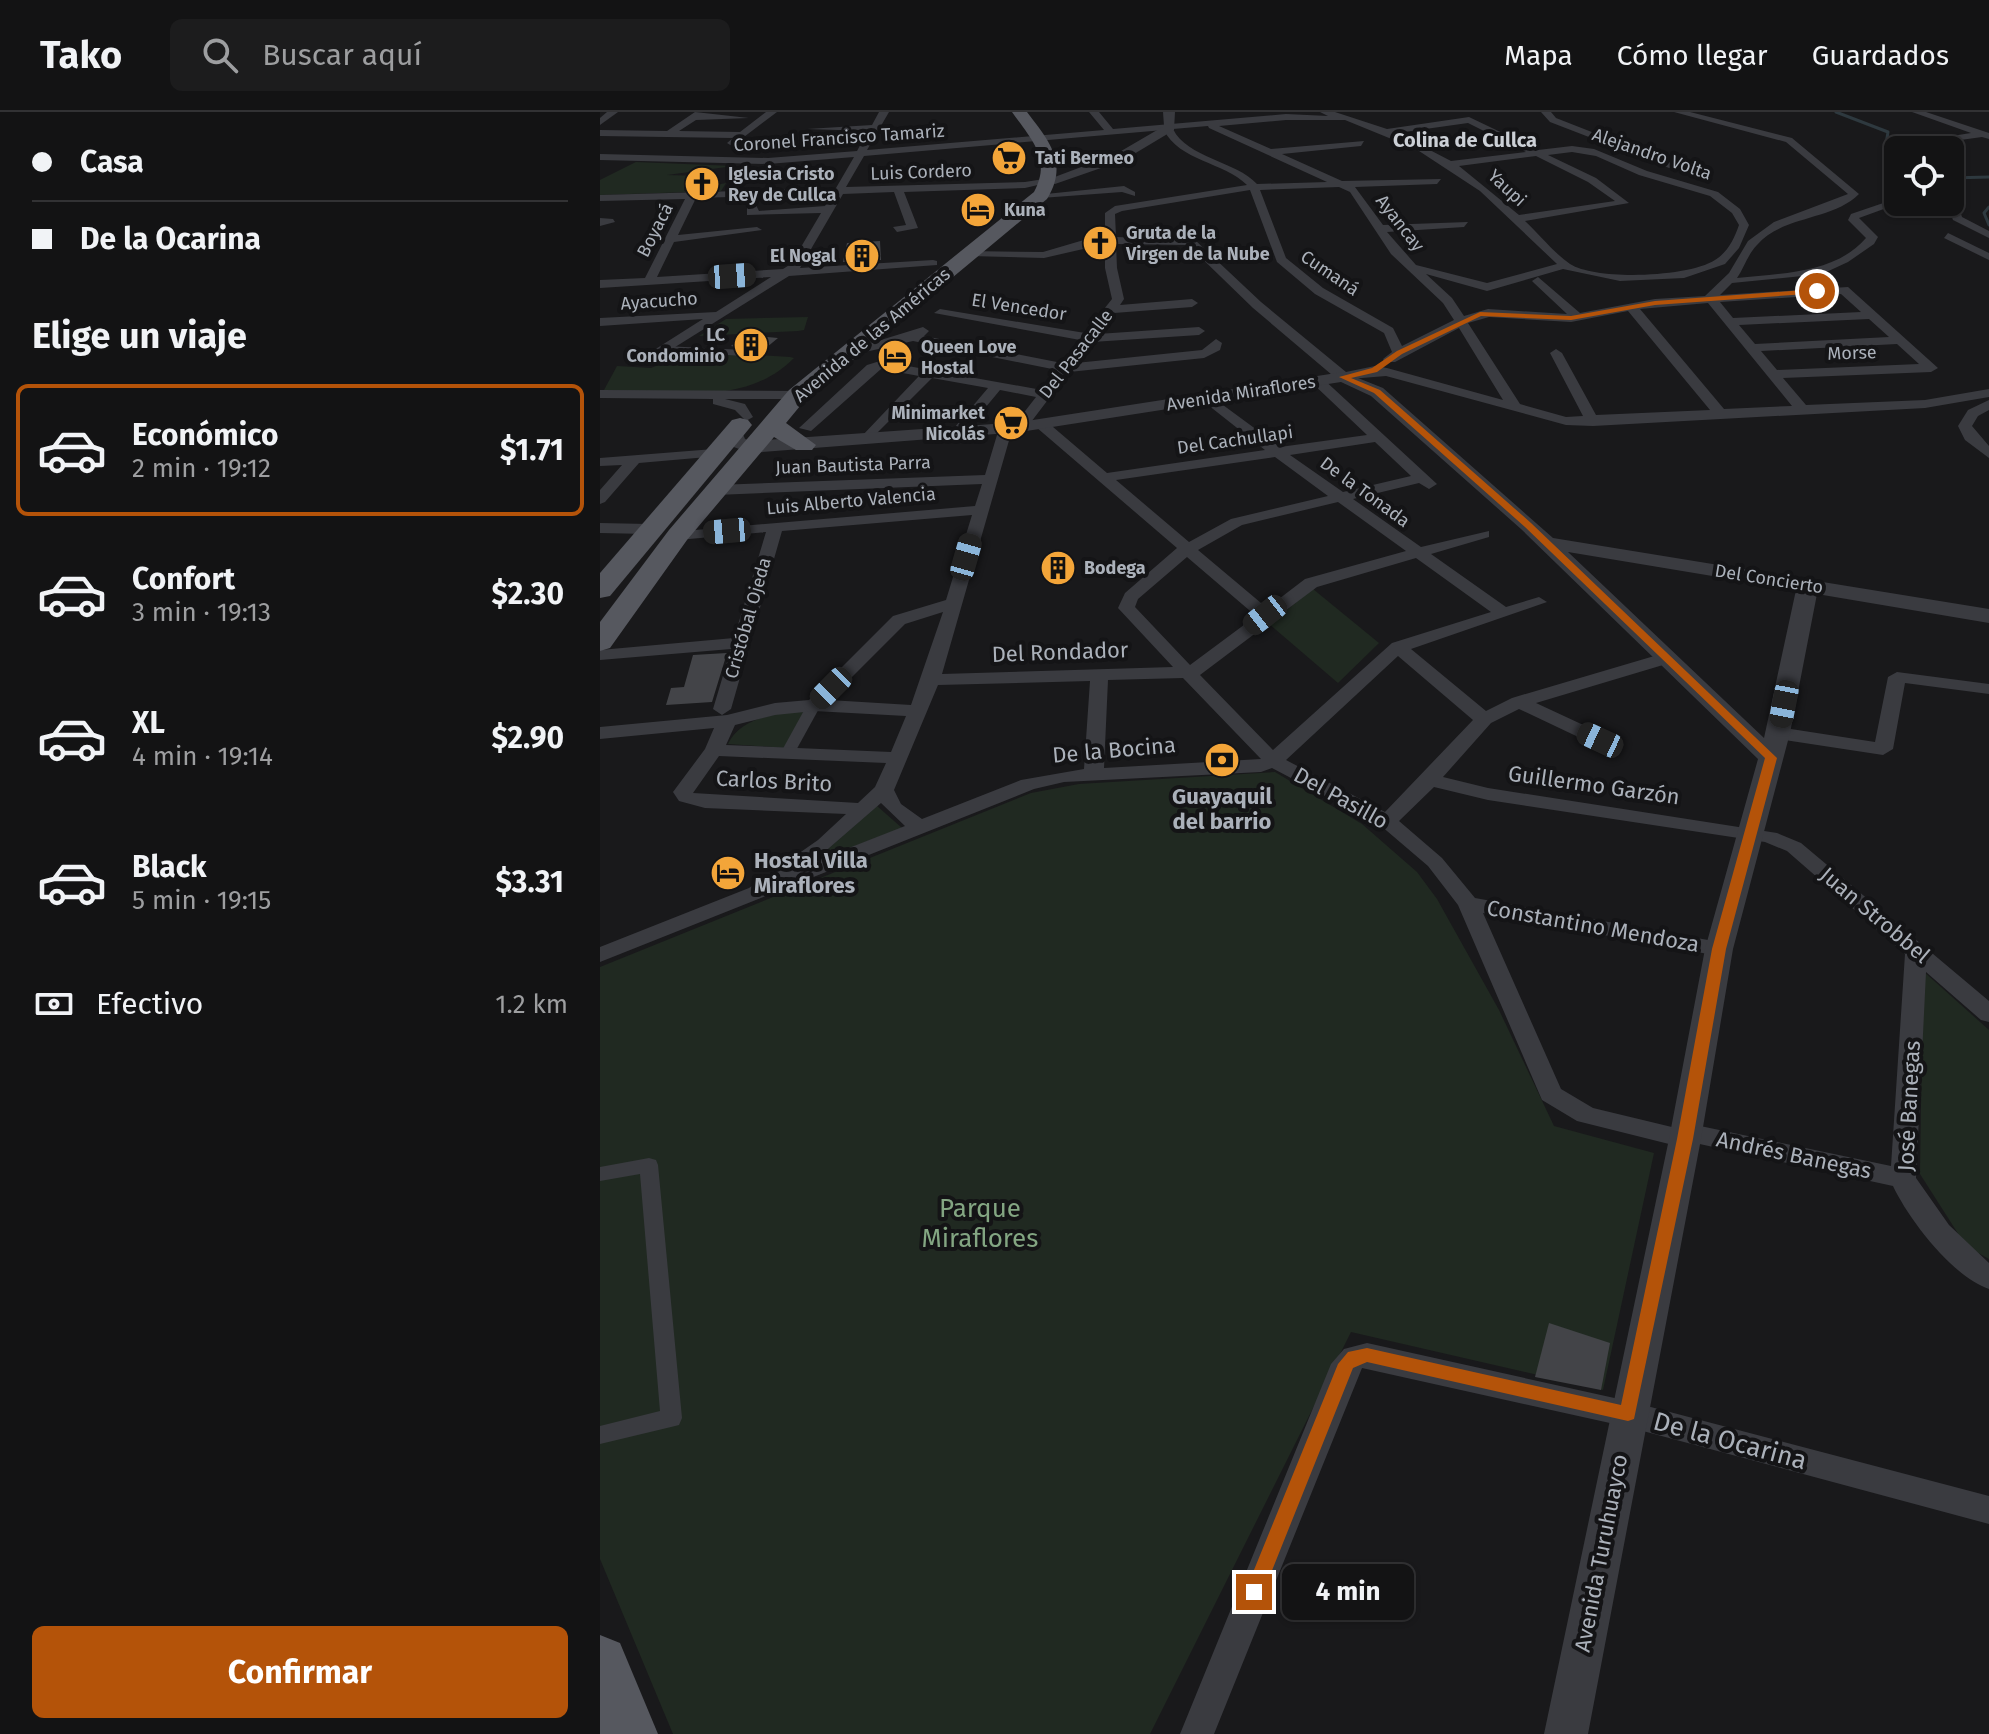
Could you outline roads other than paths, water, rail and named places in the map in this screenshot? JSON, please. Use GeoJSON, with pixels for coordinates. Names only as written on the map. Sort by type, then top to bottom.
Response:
{"type":"FeatureCollection","features":[{"type":"Feature","properties":{"kind":"main road","name":"Avenida de las Américas"},"geometry":{"type":"LineString","coordinates":[[1001,112],[1032,163],[1039,187]]}},
{"type":"Feature","properties":{"kind":"main road"},"geometry":{"type":"LineString","coordinates":[[1019,112],[1051,160],[1039,187]]}},
{"type":"Feature","properties":{"kind":"main road","name":"Avenida de las Américas"},"geometry":{"type":"LineString","coordinates":[[600,642],[678,535],[716,490],[743,432],[765,395],[934,273],[970,253],[1039,187]]}},
{"type":"Feature","properties":{"kind":"main road","name":"Avenida de las Américas"},"geometry":{"type":"LineString","coordinates":[[600,590],[714,453],[743,432],[773,423],[797,395],[1015,198],[1039,187]]}},
{"type":"Feature","properties":{"kind":"main road"},"geometry":{"type":"LineString","coordinates":[[773,423],[786,436],[805,436]]}},
{"type":"Feature","properties":{"kind":"main road"},"geometry":{"type":"LineString","coordinates":[[600,1662],[629,1734]]}},
{"type":"Feature","properties":{"kind":"street"},"geometry":{"type":"LineString","coordinates":[[600,122],[613,112]]}},
{"type":"Feature","properties":{"kind":"street"},"geometry":{"type":"LineString","coordinates":[[648,360],[796,266],[884,112]]}},
{"type":"Feature","properties":{"kind":"street"},"geometry":{"type":"LineString","coordinates":[[1094,112],[1112,133]]}},
{"type":"Feature","properties":{"kind":"street"},"geometry":{"type":"LineString","coordinates":[[1039,187],[1120,157],[1168,129],[1172,122],[1169,112]]}},
{"type":"Feature","properties":{"kind":"street","name":"Yaupi"},"geometry":{"type":"LineString","coordinates":[[1325,112],[1386,132],[1471,179],[1566,266]]}},
{"type":"Feature","properties":{"kind":"street"},"geometry":{"type":"LineString","coordinates":[[1679,112],[1789,140],[1854,194],[1845,201],[1778,224],[1752,243],[1734,275],[1710,298]]}},
{"type":"Feature","properties":{"kind":"street"},"geometry":{"type":"LineString","coordinates":[[1917,112],[1987,135]]}},
{"type":"Feature","properties":{"kind":"street"},"geometry":{"type":"LineString","coordinates":[[611,170],[698,114],[744,118]]}},
{"type":"Feature","properties":{"kind":"street"},"geometry":{"type":"LineString","coordinates":[[709,162],[769,114]]}},
{"type":"Feature","properties":{"kind":"street","name":"Coronel Francisco Tamariz"},"geometry":{"type":"LineString","coordinates":[[600,157],[766,166],[786,160],[861,154],[920,154],[964,146],[1299,116],[1366,124]]}},
{"type":"Feature","properties":{"kind":"street"},"geometry":{"type":"LineString","coordinates":[[1550,116],[1689,171],[1696,177],[1673,180]]}},
{"type":"Feature","properties":{"kind":"street"},"geometry":{"type":"LineString","coordinates":[[1386,132],[1464,119],[1592,180],[1624,203],[1515,219]]}},
{"type":"Feature","properties":{"kind":"street"},"geometry":{"type":"LineString","coordinates":[[803,139],[816,125],[877,128]]}},
{"type":"Feature","properties":{"kind":"street","name":"Ayancay"},"geometry":{"type":"LineString","coordinates":[[1211,125],[1354,190],[1378,229],[1411,267],[1438,289],[1462,321],[1514,406]]}},
{"type":"Feature","properties":{"kind":"street"},"geometry":{"type":"LineString","coordinates":[[1168,129],[1176,141],[1241,173],[1252,187]]}},
{"type":"Feature","properties":{"kind":"street"},"geometry":{"type":"LineString","coordinates":[[600,133],[742,135]]}},
{"type":"Feature","properties":{"kind":"street"},"geometry":{"type":"LineString","coordinates":[[1964,138],[1987,135]]}},
{"type":"Feature","properties":{"kind":"street"},"geometry":{"type":"LineString","coordinates":[[1268,152],[1361,143]]}},
{"type":"Feature","properties":{"kind":"street"},"geometry":{"type":"LineString","coordinates":[[964,146],[971,160]]}},
{"type":"Feature","properties":{"kind":"street"},"geometry":{"type":"LineString","coordinates":[[786,160],[794,150]]}},
{"type":"Feature","properties":{"kind":"street","name":"Alejandro Volta"},"geometry":{"type":"LineString","coordinates":[[1534,154],[1592,150],[1646,174],[1705,189],[1738,211],[1744,225],[1737,242]]}},
{"type":"Feature","properties":{"kind":"street"},"geometry":{"type":"LineString","coordinates":[[1447,164],[1534,154]]}},
{"type":"Feature","properties":{"kind":"street"},"geometry":{"type":"LineString","coordinates":[[916,173],[920,188]]}},
{"type":"Feature","properties":{"kind":"street"},"geometry":{"type":"LineString","coordinates":[[1110,239],[1110,213],[1113,210],[1252,187],[1437,181]]}},
{"type":"Feature","properties":{"kind":"street","name":"Luis Cordero"},"geometry":{"type":"LineString","coordinates":[[600,198],[1039,187],[1124,189],[1131,194]]}},
{"type":"Feature","properties":{"kind":"street","name":"Cumaná"},"geometry":{"type":"LineString","coordinates":[[1252,187],[1281,260],[1319,291],[1389,331],[1399,353]]}},
{"type":"Feature","properties":{"kind":"street"},"geometry":{"type":"LineString","coordinates":[[897,229],[913,228],[898,189]]}},
{"type":"Feature","properties":{"kind":"street","name":"Boyacá"},"geometry":{"type":"LineString","coordinates":[[649,282],[692,195]]}},
{"type":"Feature","properties":{"kind":"street"},"geometry":{"type":"LineString","coordinates":[[1724,284],[1829,268],[1870,242],[1872,237],[1853,220],[1855,216],[1884,206]]}},
{"type":"Feature","properties":{"kind":"street"},"geometry":{"type":"LineString","coordinates":[[752,207],[751,213],[759,214],[831,209]]}},
{"type":"Feature","properties":{"kind":"street"},"geometry":{"type":"LineString","coordinates":[[1953,216],[1989,235]]}},
{"type":"Feature","properties":{"kind":"street"},"geometry":{"type":"LineString","coordinates":[[1378,229],[1464,224]]}},
{"type":"Feature","properties":{"kind":"street"},"geometry":{"type":"LineString","coordinates":[[671,239],[757,230]]}},
{"type":"Feature","properties":{"kind":"street"},"geometry":{"type":"LineString","coordinates":[[1948,236],[1989,257]]}},
{"type":"Feature","properties":{"kind":"street"},"geometry":{"type":"LineString","coordinates":[[970,253],[1035,257],[1080,243],[1110,239],[1191,242],[1257,305],[1343,377],[1377,392],[1549,543],[1667,658],[1775,746],[1883,749],[1897,677],[1989,689]]}},
{"type":"Feature","properties":{"kind":"street","name":"Del Pasacalle"},"geometry":{"type":"LineString","coordinates":[[757,892],[825,844],[884,790],[931,680],[979,510],[1004,435],[1020,427],[1118,299],[1110,239]]}},
{"type":"Feature","properties":{"kind":"street"},"geometry":{"type":"LineString","coordinates":[[1411,267],[1487,287],[1566,266],[1601,277],[1687,273],[1717,265],[1730,256],[1737,242],[1752,243]]}},
{"type":"Feature","properties":{"kind":"street"},"geometry":{"type":"LineString","coordinates":[[600,284],[788,272],[934,273],[940,313],[929,327],[913,337],[848,352]]}},
{"type":"Feature","properties":{"kind":"street"},"geometry":{"type":"LineString","coordinates":[[1538,281],[1577,317]]}},
{"type":"Feature","properties":{"kind":"street"},"geometry":{"type":"LineString","coordinates":[[1375,370],[1399,353],[1462,321],[1488,313],[1547,319],[1710,298],[1844,290],[1901,340]]}},
{"type":"Feature","properties":{"kind":"street"},"geometry":{"type":"LineString","coordinates":[[1710,298],[1802,409]]}},
{"type":"Feature","properties":{"kind":"street"},"geometry":{"type":"LineString","coordinates":[[1113,309],[1192,303]]}},
{"type":"Feature","properties":{"kind":"street"},"geometry":{"type":"LineString","coordinates":[[1631,307],[1721,414]]}},
{"type":"Feature","properties":{"kind":"street","name":"El Vencedor"},"geometry":{"type":"LineString","coordinates":[[940,313],[1091,338],[1199,331]]}},
{"type":"Feature","properties":{"kind":"street","name":"Ayacucho"},"geometry":{"type":"LineString","coordinates":[[600,322],[720,315]]}},
{"type":"Feature","properties":{"kind":"street"},"geometry":{"type":"LineString","coordinates":[[1730,322],[1872,315]]}},
{"type":"Feature","properties":{"kind":"street"},"geometry":{"type":"LineString","coordinates":[[913,337],[1065,368],[1204,354],[1214,350],[1216,343]]}},
{"type":"Feature","properties":{"kind":"street"},"geometry":{"type":"LineString","coordinates":[[1751,348],[1901,340]]}},
{"type":"Feature","properties":{"kind":"street","name":"Morse"},"geometry":{"type":"LineString","coordinates":[[1774,374],[1931,368],[1901,340]]}},
{"type":"Feature","properties":{"kind":"street"},"geometry":{"type":"LineString","coordinates":[[665,349],[744,353]]}},
{"type":"Feature","properties":{"kind":"street"},"geometry":{"type":"LineString","coordinates":[[1556,353],[1593,422]]}},
{"type":"Feature","properties":{"kind":"street"},"geometry":{"type":"LineString","coordinates":[[805,436],[872,368],[891,365],[1044,394]]}},
{"type":"Feature","properties":{"kind":"street","name":"Avenida Miraflores"},"geometry":{"type":"LineString","coordinates":[[743,432],[866,440],[956,434],[1041,424],[1375,370],[1566,421],[1945,403],[1989,393]]}},
{"type":"Feature","properties":{"kind":"street"},"geometry":{"type":"LineString","coordinates":[[866,440],[929,373]]}},
{"type":"Feature","properties":{"kind":"street"},"geometry":{"type":"LineString","coordinates":[[1185,550],[1237,522],[1339,497],[1425,481],[1375,438],[1316,380]]}},
{"type":"Feature","properties":{"kind":"street"},"geometry":{"type":"LineString","coordinates":[[956,434],[996,387]]}},
{"type":"Feature","properties":{"kind":"street"},"geometry":{"type":"LineString","coordinates":[[600,394],[797,395]]}},
{"type":"Feature","properties":{"kind":"street"},"geometry":{"type":"LineString","coordinates":[[677,395],[726,403],[743,410],[743,432]]}},
{"type":"Feature","properties":{"kind":"street","name":"De la Tonada"},"geometry":{"type":"LineString","coordinates":[[1208,398],[1415,553],[1502,612]]}},
{"type":"Feature","properties":{"kind":"street"},"geometry":{"type":"LineString","coordinates":[[1989,404],[1973,413],[1965,426],[1970,437],[1989,454]]}},
{"type":"Feature","properties":{"kind":"street"},"geometry":{"type":"LineString","coordinates":[[1041,424],[1185,550],[1265,615]]}},
{"type":"Feature","properties":{"kind":"street","name":"Del Cachullapi"},"geometry":{"type":"LineString","coordinates":[[1101,478],[1375,438]]}},
{"type":"Feature","properties":{"kind":"street"},"geometry":{"type":"LineString","coordinates":[[600,462],[714,453]]}},
{"type":"Feature","properties":{"kind":"street"},"geometry":{"type":"LineString","coordinates":[[600,499],[635,459]]}},
{"type":"Feature","properties":{"kind":"street","name":"Juan Bautista Parra"},"geometry":{"type":"LineString","coordinates":[[716,490],[990,479]]}},
{"type":"Feature","properties":{"kind":"street","name":"Luis Alberto Valencia"},"geometry":{"type":"LineString","coordinates":[[678,535],[979,510]]}},
{"type":"Feature","properties":{"kind":"street","name":"Cristóbal Ojeda"},"geometry":{"type":"LineString","coordinates":[[683,792],[714,750],[740,643],[775,527]]}},
{"type":"Feature","properties":{"kind":"street"},"geometry":{"type":"LineString","coordinates":[[600,528],[648,529]]}},
{"type":"Feature","properties":{"kind":"street"},"geometry":{"type":"LineString","coordinates":[[1192,672],[1311,583],[1483,534]]}},
{"type":"Feature","properties":{"kind":"street","name":"Del Concierto"},"geometry":{"type":"LineString","coordinates":[[1549,543],[1989,616]]}},
{"type":"Feature","properties":{"kind":"street","name":"Del Pasillo"},"geometry":{"type":"LineString","coordinates":[[1185,550],[1131,597],[1126,608],[1192,672],[1273,761],[1387,821],[1435,862],[1468,903],[1551,1094],[1586,1115],[1685,1136]]}},
{"type":"Feature","properties":{"kind":"street","name":"Avenida Turuhuayco"},"geometry":{"type":"LineString","coordinates":[[1566,1734],[1685,1136],[1719,949],[1775,746],[1808,585]]}},
{"type":"Feature","properties":{"kind":"street"},"geometry":{"type":"LineString","coordinates":[[1273,761],[1398,647],[1539,602]]}},
{"type":"Feature","properties":{"kind":"street"},"geometry":{"type":"LineString","coordinates":[[787,754],[814,705],[899,620],[952,604]]}},
{"type":"Feature","properties":{"kind":"street"},"geometry":{"type":"LineString","coordinates":[[600,655],[740,643]]}},
{"type":"Feature","properties":{"kind":"street"},"geometry":{"type":"LineString","coordinates":[[1398,647],[1484,719]]}},
{"type":"Feature","properties":{"kind":"street"},"geometry":{"type":"LineString","coordinates":[[1387,821],[1430,780],[1484,719],[1519,702],[1667,658]]}},
{"type":"Feature","properties":{"kind":"street","name":"Del Rondador"},"geometry":{"type":"LineString","coordinates":[[931,680],[1192,672]]}},
{"type":"Feature","properties":{"kind":"street"},"geometry":{"type":"LineString","coordinates":[[1094,774],[1099,675]]}},
{"type":"Feature","properties":{"kind":"street"},"geometry":{"type":"LineString","coordinates":[[1519,702],[1600,740]]}},
{"type":"Feature","properties":{"kind":"street"},"geometry":{"type":"LineString","coordinates":[[600,733],[814,705],[918,711]]}},
{"type":"Feature","properties":{"kind":"street"},"geometry":{"type":"LineString","coordinates":[[714,750],[900,758]]}},
{"type":"Feature","properties":{"kind":"street","name":"De la Bocina"},"geometry":{"type":"LineString","coordinates":[[920,828],[1028,784],[1094,774],[1261,766],[1273,761]]}},
{"type":"Feature","properties":{"kind":"street","name":"Guillermo Garzón"},"geometry":{"type":"LineString","coordinates":[[1430,780],[1488,794],[1751,833]]}},
{"type":"Feature","properties":{"kind":"street"},"geometry":{"type":"LineString","coordinates":[[884,790],[893,807],[920,828]]}},
{"type":"Feature","properties":{"kind":"street","name":"Carlos Brito"},"geometry":{"type":"LineString","coordinates":[[683,792],[686,797],[705,802],[865,809]]}},
{"type":"Feature","properties":{"kind":"street","name":"Del Pasacalle"},"geometry":{"type":"LineString","coordinates":[[600,955],[920,828]]}},
{"type":"Feature","properties":{"kind":"street","name":"Juan Strobbel"},"geometry":{"type":"LineString","coordinates":[[1751,833],[1794,847],[1989,1014]]}},
{"type":"Feature","properties":{"kind":"street","name":"Constantino Mendoza"},"geometry":{"type":"LineString","coordinates":[[1468,903],[1719,949]]}},
{"type":"Feature","properties":{"kind":"street","name":"José Banegas"},"geometry":{"type":"LineString","coordinates":[[1916,949],[1903,1178],[1907,1192],[1935,1225],[1989,1278]]}},
{"type":"Feature","properties":{"kind":"street","name":"Andrés Banegas"},"geometry":{"type":"LineString","coordinates":[[1685,1136],[1903,1178]]}},
{"type":"Feature","properties":{"kind":"street"},"geometry":{"type":"LineString","coordinates":[[600,1174],[649,1165],[671,1418],[600,1435]]}},
{"type":"Feature","properties":{"kind":"street","name":"De la Ocarina"},"geometry":{"type":"LineString","coordinates":[[1197,1734],[1346,1364],[1354,1357],[1367,1355],[1628,1414],[1989,1510]]}},
{"type":"Feature","properties":{"kind":"waterway"},"geometry":{"type":"LineString","coordinates":[[1836,112],[1888,132],[1887,136]]}},
{"type":"Feature","properties":{"kind":"waterway"},"geometry":{"type":"LineString","coordinates":[[1964,178],[1989,177]]}},
{"type":"Feature","properties":{"kind":"waterway"},"geometry":{"type":"LineString","coordinates":[[1989,207],[1984,213],[1989,225]]}},
{"type":"Feature","properties":{"kind":"place","name":"Tati Bermeo"},"geometry":{"type":"Point","coordinates":[1009,158]}},
{"type":"Feature","properties":{"kind":"place","name":"Iglesia Cristo Rey de Cullca"},"geometry":{"type":"Point","coordinates":[702,184]}},
{"type":"Feature","properties":{"kind":"place","name":"Kuna"},"geometry":{"type":"Point","coordinates":[978,210]}},
{"type":"Feature","properties":{"kind":"place","name":"Gruta de la Virgen de la Nube"},"geometry":{"type":"Point","coordinates":[1100,243]}},
{"type":"Feature","properties":{"kind":"place","name":"El Nogal"},"geometry":{"type":"Point","coordinates":[862,256]}},
{"type":"Feature","properties":{"kind":"place","name":"LC Condominio"},"geometry":{"type":"Point","coordinates":[751,345]}},
{"type":"Feature","properties":{"kind":"place","name":"Queen Love Hostal"},"geometry":{"type":"Point","coordinates":[895,357]}},
{"type":"Feature","properties":{"kind":"place","name":"Minimarket Nicolás"},"geometry":{"type":"Point","coordinates":[1011,423]}},
{"type":"Feature","properties":{"kind":"place","name":"Bodega"},"geometry":{"type":"Point","coordinates":[1058,568]}},
{"type":"Feature","properties":{"kind":"place","name":"Guayaquil del barrio"},"geometry":{"type":"Point","coordinates":[1222,760]}},
{"type":"Feature","properties":{"kind":"place","name":"Hostal Villa Miraflores"},"geometry":{"type":"Point","coordinates":[728,873]}},
{"type":"Feature","properties":{"kind":"district","name":"Colina de Cullca"},"geometry":{"type":"Point","coordinates":[1465,140]}},
{"type":"Feature","properties":{"kind":"park label","name":"Parque Miraflores"},"geometry":{"type":"Point","coordinates":[980,1223]}}]}
